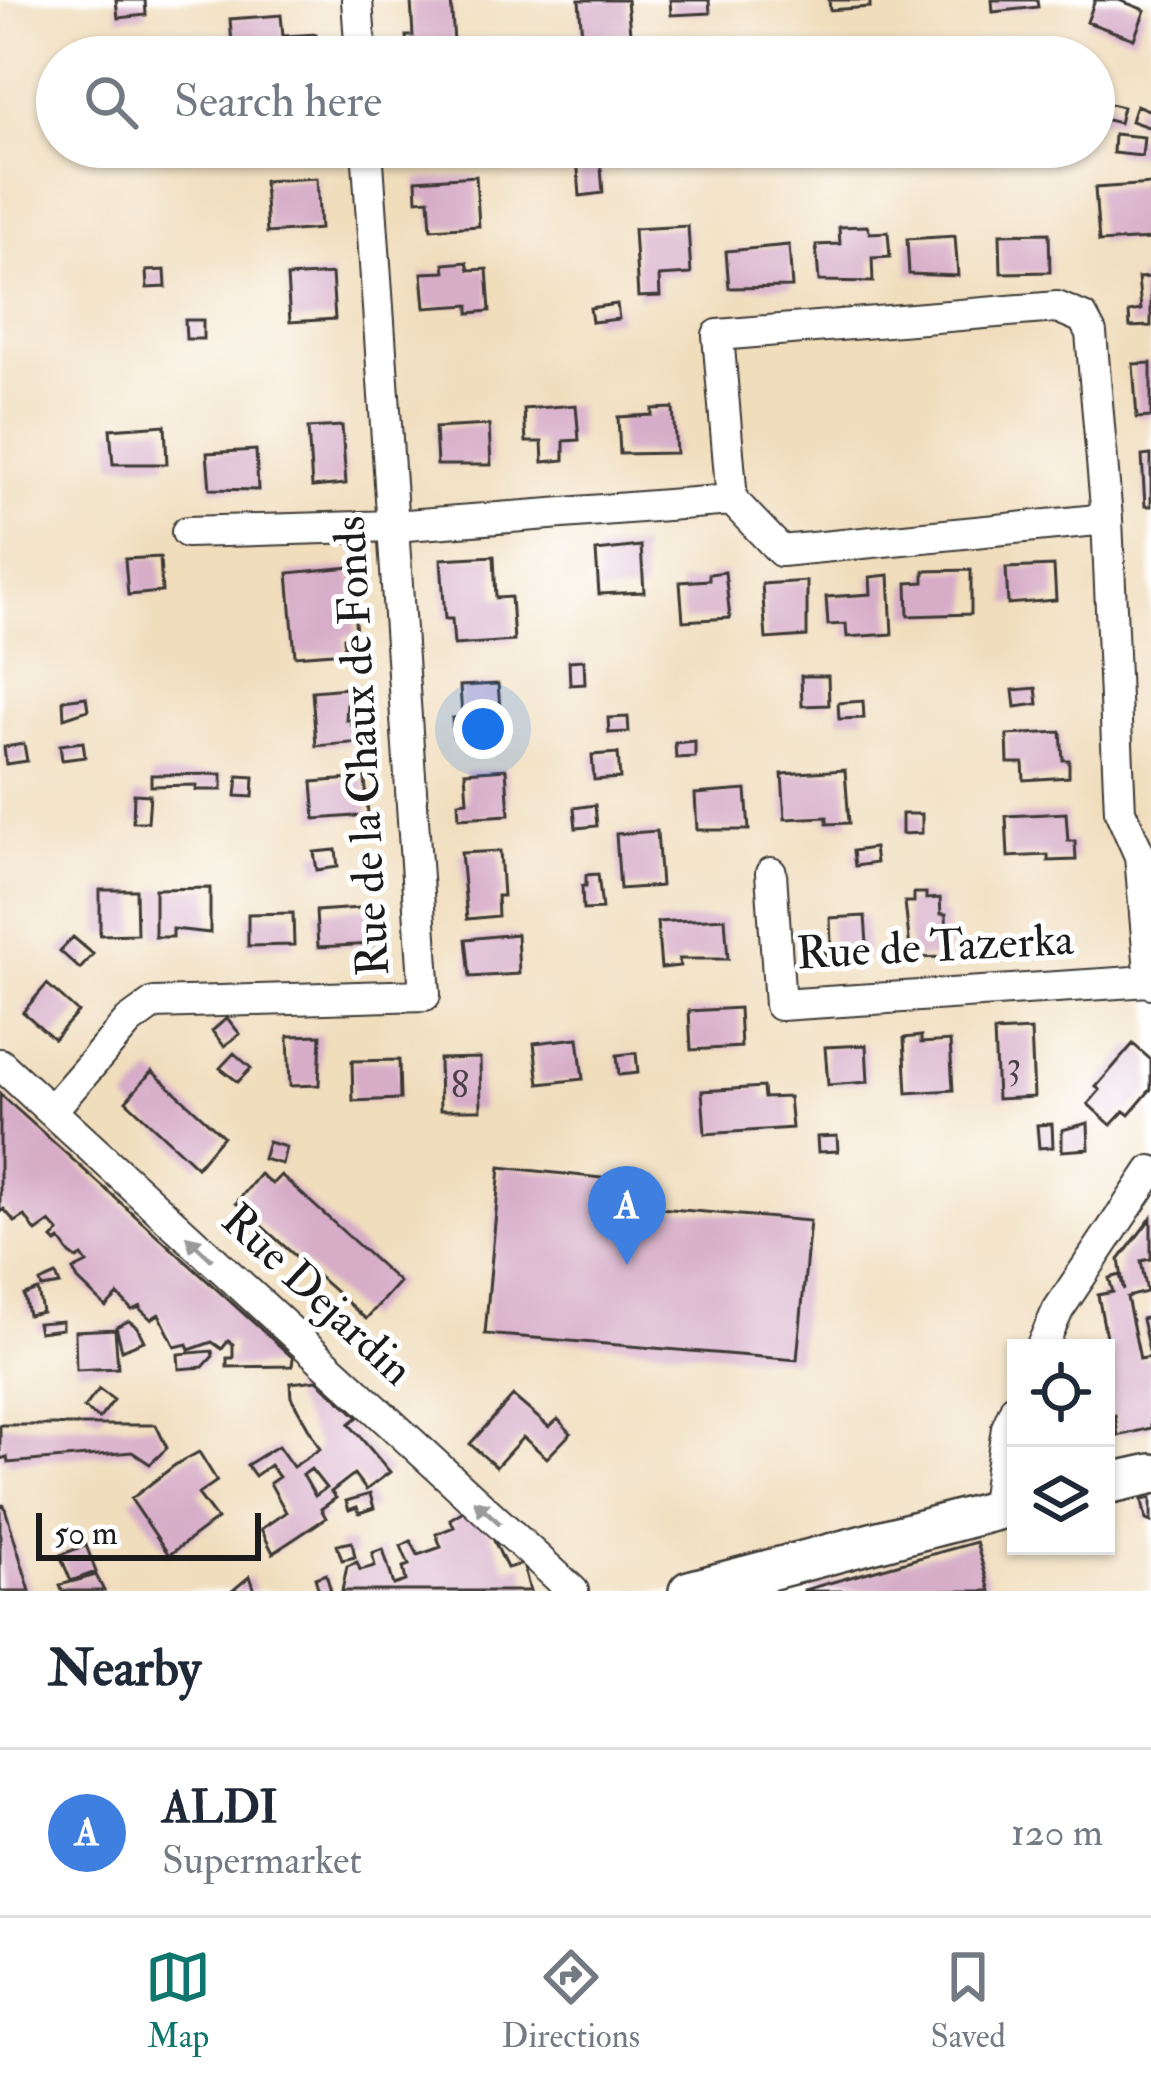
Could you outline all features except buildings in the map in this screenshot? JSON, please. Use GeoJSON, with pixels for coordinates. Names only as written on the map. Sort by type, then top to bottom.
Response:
{"type":"FeatureCollection","features":[{"type":"Feature","properties":{"kind":"main road"},"geometry":{"type":"LineString","coordinates":[[1115,1482],[1151,1474]]}},
{"type":"Feature","properties":{"kind":"main road"},"geometry":{"type":"LineString","coordinates":[[710,1588],[1005,1508]]}},
{"type":"Feature","properties":{"kind":"street"},"geometry":{"type":"LineString","coordinates":[[357,0],[360,36]]}},
{"type":"Feature","properties":{"kind":"street","name":"Rue de la Chaux de Fonds"},"geometry":{"type":"LineString","coordinates":[[51,1112],[129,1021],[154,1003],[425,994],[368,168]]}},
{"type":"Feature","properties":{"kind":"street"},"geometry":{"type":"LineString","coordinates":[[1107,519],[781,550],[732,500],[718,335],[1057,307],[1083,318],[1091,333],[1107,519],[1120,811],[1140,856],[1150,982]]}},
{"type":"Feature","properties":{"kind":"street"},"geometry":{"type":"LineString","coordinates":[[187,532],[394,526],[732,500]]}},
{"type":"Feature","properties":{"kind":"street","name":"Rue de Tazerka"},"geometry":{"type":"LineString","coordinates":[[771,873],[780,1006],[1150,982]]}},
{"type":"Feature","properties":{"kind":"street","name":"Rue Dejardin"},"geometry":{"type":"LineString","coordinates":[[0,1064],[573,1591]]}},
{"type":"Feature","properties":{"kind":"street"},"geometry":{"type":"LineString","coordinates":[[1045,1339],[1058,1310],[1151,1172]]}},
{"type":"Feature","properties":{"kind":"street"},"geometry":{"type":"LineString","coordinates":[[1005,1508],[1007,1428]]}},
{"type":"Feature","properties":{"kind":"place","name":"ALDI"},"geometry":{"type":"Point","coordinates":[627,1265]}}]}
